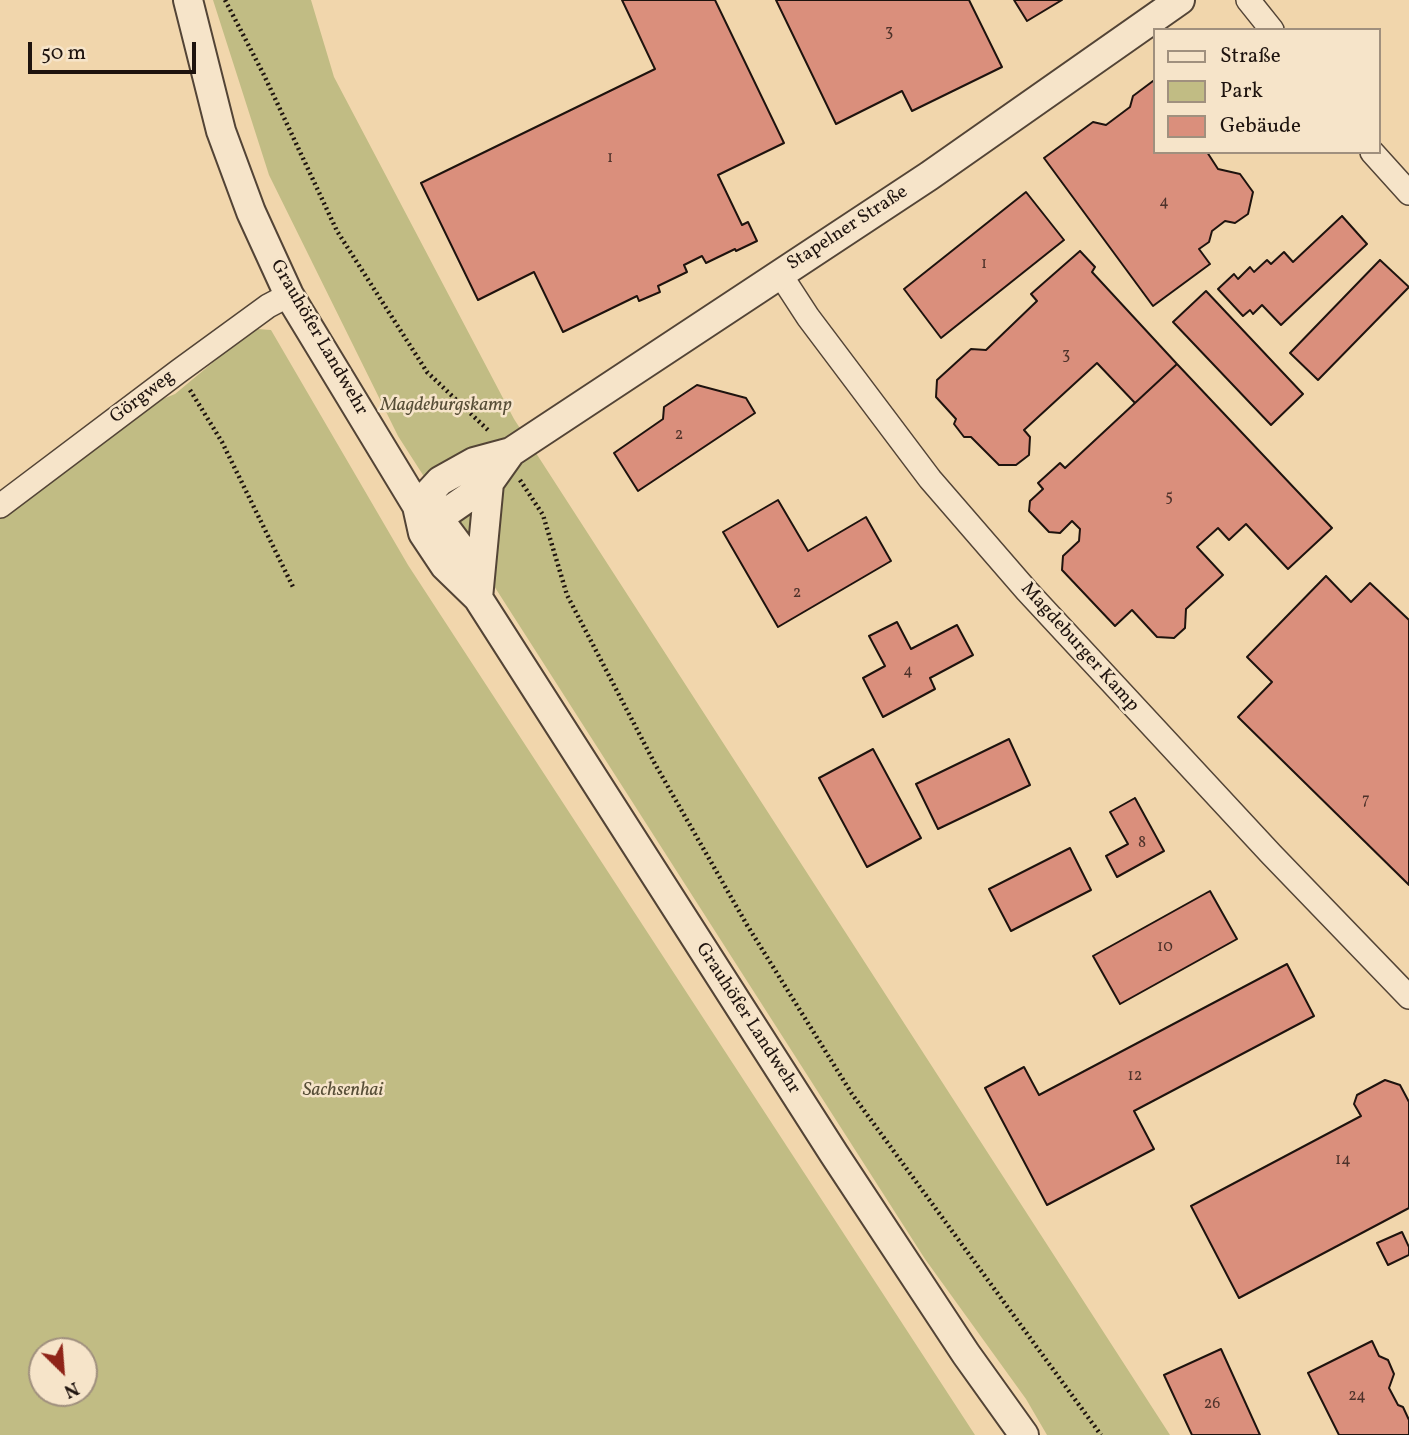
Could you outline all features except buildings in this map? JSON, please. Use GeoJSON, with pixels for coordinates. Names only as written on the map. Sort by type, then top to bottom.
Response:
{"type":"FeatureCollection","features":[{"type":"Feature","properties":{"kind":"street","name":"Grauhöfer Landwehr"},"geometry":{"type":"LineString","coordinates":[[188,0],[221,131],[251,212],[289,295],[417,506],[423,533],[439,557],[478,598],[834,1154],[966,1354],[1024,1435]]}},
{"type":"Feature","properties":{"kind":"street","name":"Stapelner Straße"},"geometry":{"type":"LineString","coordinates":[[417,506],[440,481],[474,462],[511,452],[943,167],[1180,0]]}},
{"type":"Feature","properties":{"kind":"street"},"geometry":{"type":"LineString","coordinates":[[1248,0],[1270,28]]}},
{"type":"Feature","properties":{"kind":"street"},"geometry":{"type":"LineString","coordinates":[[1374,154],[1409,193]]}},
{"type":"Feature","properties":{"kind":"street","name":"Magdeburger Kamp"},"geometry":{"type":"LineString","coordinates":[[780,274],[808,317],[930,479],[991,550],[1164,741],[1409,997]]}},
{"type":"Feature","properties":{"kind":"street","name":"Görgweg"},"geometry":{"type":"LineString","coordinates":[[0,506],[268,306],[289,295]]}},
{"type":"Feature","properties":{"kind":"street","name":"Stapelner Straße"},"geometry":{"type":"LineString","coordinates":[[417,506],[450,510],[489,483],[511,452]]}},
{"type":"Feature","properties":{"kind":"street"},"geometry":{"type":"LineString","coordinates":[[478,598],[489,483]]}},
{"type":"Feature","properties":{"kind":"path"},"geometry":{"type":"LineString","coordinates":[[225,0],[264,75],[337,230],[427,372],[511,452]]}},
{"type":"Feature","properties":{"kind":"path"},"geometry":{"type":"LineString","coordinates":[[179,371],[222,442],[294,589]]}},
{"type":"Feature","properties":{"kind":"path"},"geometry":{"type":"LineString","coordinates":[[520,479],[543,515],[573,607],[655,764],[747,925],[852,1094],[1101,1435]]}},
{"type":"Feature","properties":{"kind":"green space","name":"Magdeburgskamp"},"geometry":{"type":"Polygon","coordinates":[[[213,0],[311,0],[334,77],[514,419],[1170,1435],[1047,1435],[1026,1399],[925,1259],[398,436],[269,175],[213,0]]]}},
{"type":"Feature","properties":{"kind":"green space","name":"Sachsenhai"},"geometry":{"type":"Polygon","coordinates":[[[258,329],[271,330],[408,565],[975,1435],[0,1435],[0,511],[153,403],[175,394],[241,339],[258,329]]]}}]}
